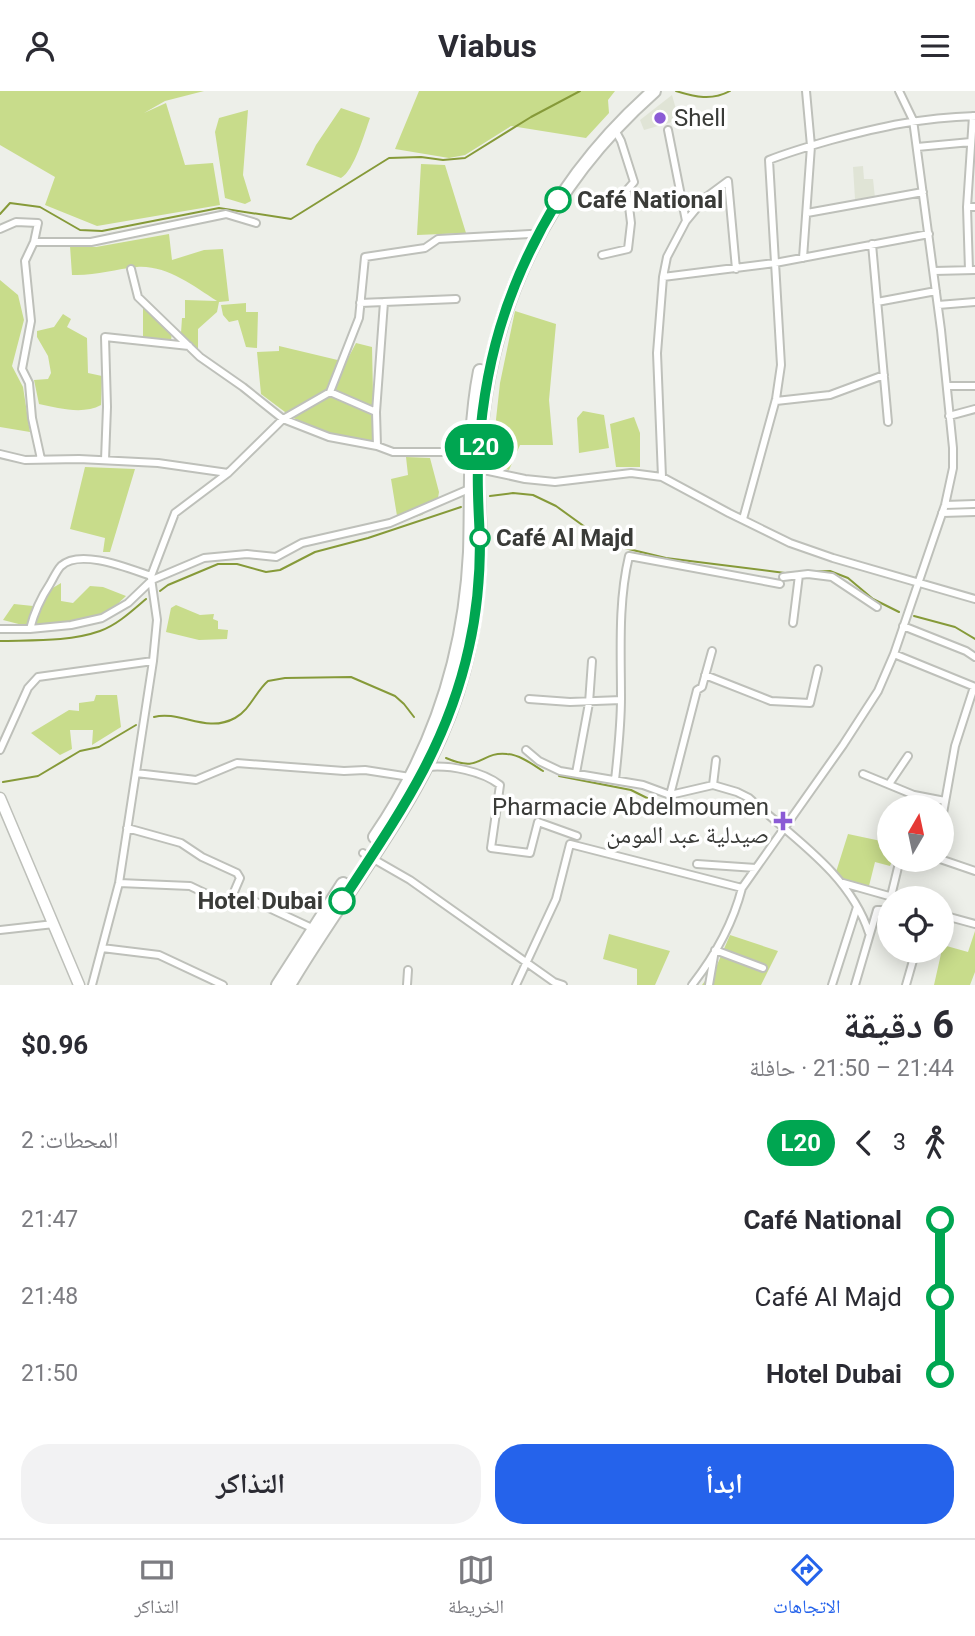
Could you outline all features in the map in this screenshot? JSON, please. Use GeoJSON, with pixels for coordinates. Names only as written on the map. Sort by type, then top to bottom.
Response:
{"type":"FeatureCollection","features":[{"type":"Feature","properties":{"kind":"highway"},"geometry":{"type":"LineString","coordinates":[[278,985],[318,930],[419,774],[452,708],[478,577],[474,468],[477,388],[485,346],[505,285],[530,234],[555,193],[583,154],[642,91]]}},
{"type":"Feature","properties":{"kind":"highway"},"geometry":{"type":"LineString","coordinates":[[475,452],[492,356],[502,318],[519,274],[559,198],[614,129],[654,91]]}},
{"type":"Feature","properties":{"kind":"highway"},"geometry":{"type":"LineString","coordinates":[[464,645],[469,570],[469,489],[474,468]]}},
{"type":"Feature","properties":{"kind":"highway"},"geometry":{"type":"LineString","coordinates":[[289,985],[318,930]]}},
{"type":"Feature","properties":{"kind":"street"},"geometry":{"type":"LineString","coordinates":[[803,258],[811,146],[806,91]]}},
{"type":"Feature","properties":{"kind":"street"},"geometry":{"type":"LineString","coordinates":[[691,985],[710,961],[738,904],[742,888],[844,745],[878,691],[894,654],[945,505],[953,468],[938,305],[913,120],[899,91]]}},
{"type":"Feature","properties":{"kind":"street"},"geometry":{"type":"LineString","coordinates":[[743,519],[776,401],[780,365],[769,160],[888,125],[913,120],[974,116],[972,171],[967,207],[972,270],[934,271]]}},
{"type":"Feature","properties":{"kind":"street"},"geometry":{"type":"LineString","coordinates":[[602,255],[628,249],[631,223],[627,190],[634,182],[621,141],[614,129]]}},
{"type":"Feature","properties":{"kind":"street"},"geometry":{"type":"LineString","coordinates":[[668,130],[686,221]]}},
{"type":"Feature","properties":{"kind":"street"},"geometry":{"type":"LineString","coordinates":[[917,147],[971,142]]}},
{"type":"Feature","properties":{"kind":"street"},"geometry":{"type":"LineString","coordinates":[[662,477],[657,353],[667,257],[686,221],[705,198],[728,181],[736,269]]}},
{"type":"Feature","properties":{"kind":"street"},"geometry":{"type":"LineString","coordinates":[[807,213],[923,192]]}},
{"type":"Feature","properties":{"kind":"street"},"geometry":{"type":"LineString","coordinates":[[967,207],[975,208]]}},
{"type":"Feature","properties":{"kind":"street"},"geometry":{"type":"LineString","coordinates":[[34,242],[91,242],[226,214],[256,223]]}},
{"type":"Feature","properties":{"kind":"street"},"geometry":{"type":"LineString","coordinates":[[0,229],[16,222],[38,223],[34,242],[25,261],[31,321],[22,369],[29,383],[32,418],[41,460]]}},
{"type":"Feature","properties":{"kind":"street"},"geometry":{"type":"LineString","coordinates":[[0,629],[71,625],[102,618],[128,603],[151,578],[175,513],[228,473],[283,419],[330,392],[359,318],[365,257],[425,248],[438,239],[530,234]]}},
{"type":"Feature","properties":{"kind":"street"},"geometry":{"type":"LineString","coordinates":[[663,277],[775,263],[929,234]]}},
{"type":"Feature","properties":{"kind":"street"},"geometry":{"type":"LineString","coordinates":[[872,244],[888,422]]}},
{"type":"Feature","properties":{"kind":"street"},"geometry":{"type":"LineString","coordinates":[[131,269],[138,297],[200,357],[283,419],[329,437],[377,446],[393,452],[475,452]]}},
{"type":"Feature","properties":{"kind":"street"},"geometry":{"type":"LineString","coordinates":[[877,302],[936,291]]}},
{"type":"Feature","properties":{"kind":"street"},"geometry":{"type":"LineString","coordinates":[[360,303],[456,299]]}},
{"type":"Feature","properties":{"kind":"street"},"geometry":{"type":"LineString","coordinates":[[377,446],[376,412],[383,302]]}},
{"type":"Feature","properties":{"kind":"street"},"geometry":{"type":"LineString","coordinates":[[938,305],[975,302]]}},
{"type":"Feature","properties":{"kind":"street"},"geometry":{"type":"LineString","coordinates":[[105,460],[107,407],[104,337],[189,346]]}},
{"type":"Feature","properties":{"kind":"street"},"geometry":{"type":"LineString","coordinates":[[776,401],[830,395],[884,376]]}},
{"type":"Feature","properties":{"kind":"street"},"geometry":{"type":"LineString","coordinates":[[947,386],[975,386]]}},
{"type":"Feature","properties":{"kind":"street"},"geometry":{"type":"LineString","coordinates":[[330,392],[376,412]]}},
{"type":"Feature","properties":{"kind":"street"},"geometry":{"type":"LineString","coordinates":[[950,416],[975,409]]}},
{"type":"Feature","properties":{"kind":"street"},"geometry":{"type":"LineString","coordinates":[[0,454],[25,460],[158,463],[228,473]]}},
{"type":"Feature","properties":{"kind":"street"},"geometry":{"type":"LineString","coordinates":[[474,468],[525,479],[555,482],[631,473],[662,477],[790,543],[975,599]]}},
{"type":"Feature","properties":{"kind":"street"},"geometry":{"type":"LineString","coordinates":[[30,629],[34,611],[46,590],[61,566],[69,561],[103,560],[151,578],[204,558],[247,554],[276,557],[302,543],[390,523],[469,489]]}},
{"type":"Feature","properties":{"kind":"street"},"geometry":{"type":"LineString","coordinates":[[945,505],[975,504]]}},
{"type":"Feature","properties":{"kind":"street"},"geometry":{"type":"LineString","coordinates":[[942,513],[975,512]]}},
{"type":"Feature","properties":{"kind":"street"},"geometry":{"type":"LineString","coordinates":[[615,780],[621,699],[624,587],[629,556],[781,581],[799,575],[819,574],[832,577],[877,607]]}},
{"type":"Feature","properties":{"kind":"street"},"geometry":{"type":"LineString","coordinates":[[793,623],[799,575]]}},
{"type":"Feature","properties":{"kind":"street"},"geometry":{"type":"LineString","coordinates":[[92,985],[119,883],[153,661],[157,620],[151,578]]}},
{"type":"Feature","properties":{"kind":"street"},"geometry":{"type":"LineString","coordinates":[[902,626],[975,657]]}},
{"type":"Feature","properties":{"kind":"street"},"geometry":{"type":"LineString","coordinates":[[670,795],[697,690],[702,687],[712,651]]}},
{"type":"Feature","properties":{"kind":"street"},"geometry":{"type":"LineString","coordinates":[[894,654],[975,687],[955,746],[946,795]]}},
{"type":"Feature","properties":{"kind":"street"},"geometry":{"type":"LineString","coordinates":[[576,773],[589,701],[593,660]]}},
{"type":"Feature","properties":{"kind":"street"},"geometry":{"type":"LineString","coordinates":[[0,750],[28,688],[38,677],[153,661]]}},
{"type":"Feature","properties":{"kind":"street"},"geometry":{"type":"LineString","coordinates":[[705,675],[771,701],[810,703],[818,669]]}},
{"type":"Feature","properties":{"kind":"street"},"geometry":{"type":"LineString","coordinates":[[529,699],[621,699]]}},
{"type":"Feature","properties":{"kind":"street"},"geometry":{"type":"LineString","coordinates":[[526,750],[539,761],[560,771],[643,785],[670,795],[713,785],[749,798],[843,883],[870,933]]}},
{"type":"Feature","properties":{"kind":"street"},"geometry":{"type":"LineString","coordinates":[[889,785],[908,756]]}},
{"type":"Feature","properties":{"kind":"street"},"geometry":{"type":"LineString","coordinates":[[713,785],[716,760]]}},
{"type":"Feature","properties":{"kind":"street"},"geometry":{"type":"LineString","coordinates":[[136,773],[196,780],[237,763],[419,774],[442,766],[491,778],[500,785],[491,848],[530,853],[538,821],[577,836]]}},
{"type":"Feature","properties":{"kind":"street"},"geometry":{"type":"LineString","coordinates":[[863,774],[914,795]]}},
{"type":"Feature","properties":{"kind":"street"},"geometry":{"type":"LineString","coordinates":[[0,798],[79,985]]}},
{"type":"Feature","properties":{"kind":"street"},"geometry":{"type":"LineString","coordinates":[[127,828],[181,843],[206,860],[237,873],[240,878],[231,899]]}},
{"type":"Feature","properties":{"kind":"street"},"geometry":{"type":"LineString","coordinates":[[516,985],[556,899],[570,844],[742,888]]}},
{"type":"Feature","properties":{"kind":"street"},"geometry":{"type":"LineString","coordinates":[[367,855],[410,880],[554,982],[564,985]]}},
{"type":"Feature","properties":{"kind":"street"},"geometry":{"type":"LineString","coordinates":[[697,864],[756,868]]}},
{"type":"Feature","properties":{"kind":"street"},"geometry":{"type":"LineString","coordinates":[[954,864],[975,871]]}},
{"type":"Feature","properties":{"kind":"street"},"geometry":{"type":"LineString","coordinates":[[119,883],[190,886],[215,898],[256,902],[318,930]]}},
{"type":"Feature","properties":{"kind":"street"},"geometry":{"type":"LineString","coordinates":[[843,883],[877,892]]}},
{"type":"Feature","properties":{"kind":"street"},"geometry":{"type":"LineString","coordinates":[[832,985],[857,907]]}},
{"type":"Feature","properties":{"kind":"street"},"geometry":{"type":"LineString","coordinates":[[855,985],[877,910]]}},
{"type":"Feature","properties":{"kind":"street"},"geometry":{"type":"LineString","coordinates":[[954,918],[975,924]]}},
{"type":"Feature","properties":{"kind":"street"},"geometry":{"type":"LineString","coordinates":[[0,930],[54,924]]}},
{"type":"Feature","properties":{"kind":"street"},"geometry":{"type":"LineString","coordinates":[[102,948],[159,955],[223,985]]}},
{"type":"Feature","properties":{"kind":"street"},"geometry":{"type":"LineString","coordinates":[[715,950],[763,968]]}},
{"type":"Feature","properties":{"kind":"street"},"geometry":{"type":"LineString","coordinates":[[709,985],[715,950]]}},
{"type":"Feature","properties":{"kind":"street"},"geometry":{"type":"LineString","coordinates":[[906,985],[912,963]]}},
{"type":"Feature","properties":{"kind":"street"},"geometry":{"type":"LineString","coordinates":[[407,985],[408,969]]}},
{"type":"Feature","properties":{"kind":"shaded area"},"geometry":{"type":"Polygon","coordinates":[[[672,95],[679,120],[644,130],[640,120],[672,95]]]}},
{"type":"Feature","properties":{"kind":"shaded area"},"geometry":{"type":"Polygon","coordinates":[[[863,166],[864,179],[873,179],[875,198],[855,199],[853,167],[863,166]]]}},
{"type":"Feature","properties":{"kind":"green space"},"geometry":{"type":"Polygon","coordinates":[[[0,91],[204,91],[165,101],[144,113],[166,103],[185,165],[213,163],[220,205],[97,226],[45,205],[55,177],[0,145],[0,91]]]}},
{"type":"Feature","properties":{"kind":"green space"},"geometry":{"type":"Polygon","coordinates":[[[419,91],[615,91],[608,100],[609,113],[586,138],[511,126],[465,155],[449,158],[395,149],[419,91]]]}},
{"type":"Feature","properties":{"kind":"green space"},"geometry":{"type":"Polygon","coordinates":[[[341,108],[370,118],[355,160],[341,178],[306,165],[341,108]]]}},
{"type":"Feature","properties":{"kind":"green space"},"geometry":{"type":"Polygon","coordinates":[[[248,110],[243,175],[251,201],[245,204],[225,198],[215,132],[219,118],[248,110]]]}},
{"type":"Feature","properties":{"kind":"green space"},"geometry":{"type":"Polygon","coordinates":[[[421,164],[445,165],[466,233],[417,235],[421,164]]]}},
{"type":"Feature","properties":{"kind":"green space"},"geometry":{"type":"Polygon","coordinates":[[[169,234],[172,260],[204,250],[223,249],[229,301],[219,302],[217,312],[198,329],[198,349],[181,333],[182,318],[185,318],[185,300],[217,301],[189,283],[159,269],[148,267],[72,275],[70,246],[96,247],[169,234]]]}},
{"type":"Feature","properties":{"kind":"green space"},"geometry":{"type":"Polygon","coordinates":[[[0,280],[18,295],[24,320],[12,366],[23,387],[30,432],[0,427],[0,280]]]}},
{"type":"Feature","properties":{"kind":"green space"},"geometry":{"type":"Polygon","coordinates":[[[246,303],[246,312],[258,312],[257,348],[246,347],[238,320],[229,322],[223,315],[221,305],[246,303]]]}},
{"type":"Feature","properties":{"kind":"green space"},"geometry":{"type":"Polygon","coordinates":[[[143,307],[172,332],[171,341],[143,337],[143,307]]]}},
{"type":"Feature","properties":{"kind":"green space"},"geometry":{"type":"Polygon","coordinates":[[[515,311],[556,324],[549,400],[553,445],[520,445],[509,470],[491,465],[500,383],[515,311]]]}},
{"type":"Feature","properties":{"kind":"green space"},"geometry":{"type":"Polygon","coordinates":[[[63,314],[71,319],[67,327],[87,338],[88,373],[102,376],[101,405],[94,408],[70,410],[39,404],[34,380],[48,379],[51,373],[48,356],[37,337],[37,331],[54,327],[63,314]]]}},
{"type":"Feature","properties":{"kind":"green space"},"geometry":{"type":"Polygon","coordinates":[[[356,343],[372,347],[374,441],[332,434],[293,418],[261,394],[257,352],[279,351],[279,346],[346,362],[356,343]]]}},
{"type":"Feature","properties":{"kind":"green space"},"geometry":{"type":"Polygon","coordinates":[[[583,411],[604,415],[609,448],[579,453],[577,418],[583,411]]]}},
{"type":"Feature","properties":{"kind":"green space"},"geometry":{"type":"Polygon","coordinates":[[[634,417],[640,433],[640,467],[616,467],[610,424],[634,417]]]}},
{"type":"Feature","properties":{"kind":"green space"},"geometry":{"type":"Polygon","coordinates":[[[406,457],[430,458],[439,492],[437,504],[422,515],[398,522],[391,479],[408,475],[406,457]]]}},
{"type":"Feature","properties":{"kind":"green space"},"geometry":{"type":"Polygon","coordinates":[[[85,467],[135,469],[110,552],[103,552],[105,538],[70,529],[85,467]]]}},
{"type":"Feature","properties":{"kind":"green space"},"geometry":{"type":"Polygon","coordinates":[[[61,583],[61,601],[73,603],[90,586],[103,587],[126,596],[108,613],[42,630],[3,620],[14,604],[33,606],[46,592],[61,583]]]}},
{"type":"Feature","properties":{"kind":"green space"},"geometry":{"type":"Polygon","coordinates":[[[176,605],[200,615],[214,614],[213,619],[218,621],[218,629],[228,630],[227,639],[199,640],[166,632],[171,608],[176,605]]]}},
{"type":"Feature","properties":{"kind":"green space"},"geometry":{"type":"Polygon","coordinates":[[[96,695],[117,695],[121,727],[92,745],[93,730],[70,730],[72,749],[60,755],[31,733],[69,710],[79,711],[79,703],[94,701],[96,695]]]}},
{"type":"Feature","properties":{"kind":"green space"},"geometry":{"type":"Polygon","coordinates":[[[848,834],[877,840],[877,863],[869,886],[844,879],[836,872],[848,834]]]}},
{"type":"Feature","properties":{"kind":"green space"},"geometry":{"type":"Polygon","coordinates":[[[975,931],[975,972],[970,985],[934,985],[939,963],[954,963],[954,948],[968,952],[975,931]]]}},
{"type":"Feature","properties":{"kind":"green space"},"geometry":{"type":"Polygon","coordinates":[[[609,934],[670,951],[655,985],[637,985],[637,969],[603,959],[609,934]]]}},
{"type":"Feature","properties":{"kind":"green space"},"geometry":{"type":"Polygon","coordinates":[[[730,935],[778,951],[761,985],[702,985],[717,965],[730,935]]]}},
{"type":"Feature","properties":{"kind":"waterway"},"geometry":{"type":"LineString","coordinates":[[0,214],[10,203],[40,207],[80,230],[102,231],[219,208],[291,219],[389,158],[465,158],[531,117],[580,91]]}},
{"type":"Feature","properties":{"kind":"waterway"},"geometry":{"type":"LineString","coordinates":[[676,91],[703,97],[730,91]]}},
{"type":"Feature","properties":{"kind":"waterway"},"geometry":{"type":"LineString","coordinates":[[490,496],[513,493],[533,495],[556,506],[603,540],[616,546],[666,558],[785,573],[830,571],[848,578],[873,599],[899,612]]}},
{"type":"Feature","properties":{"kind":"waterway"},"geometry":{"type":"LineString","coordinates":[[160,591],[218,564],[237,564],[266,572],[280,570],[315,552],[368,538],[461,507]]}},
{"type":"Feature","properties":{"kind":"waterway"},"geometry":{"type":"LineString","coordinates":[[0,641],[51,640],[88,635],[112,625],[146,599]]}},
{"type":"Feature","properties":{"kind":"waterway"},"geometry":{"type":"LineString","coordinates":[[914,616],[955,627],[975,639]]}},
{"type":"Feature","properties":{"kind":"waterway"},"geometry":{"type":"LineString","coordinates":[[154,717],[174,716],[214,724],[224,722],[245,710],[268,681],[285,678],[351,677],[395,696],[414,717]]}},
{"type":"Feature","properties":{"kind":"waterway"},"geometry":{"type":"LineString","coordinates":[[3,782],[38,776],[80,751],[99,747],[136,725]]}},
{"type":"Feature","properties":{"kind":"waterway"},"geometry":{"type":"LineString","coordinates":[[446,758],[467,764],[498,754],[507,754],[521,758],[543,771]]}},
{"type":"Feature","properties":{"kind":"waterway"},"geometry":{"type":"LineString","coordinates":[[559,776],[631,790],[659,804],[675,800]]}},
{"type":"Feature","properties":{"kind":"bus line","name":"L20"},"geometry":{"type":"LineString","coordinates":[[342,901],[417,786],[438,744],[456,696],[469,646],[478,585],[478,469],[488,375],[496,337],[508,301],[531,248],[558,200]]}},
{"type":"Feature","properties":{"kind":"place","name":"Shell"},"geometry":{"type":"Point","coordinates":[660,118]}},
{"type":"Feature","properties":{"kind":"place","name":"Café National"},"geometry":{"type":"Point","coordinates":[558,200]}},
{"type":"Feature","properties":{"kind":"place","name":"Café Al Majd"},"geometry":{"type":"Point","coordinates":[480,538]}},
{"type":"Feature","properties":{"kind":"place","name":"Pharmacie Abdelmoumen صيدلية عبد المومن"},"geometry":{"type":"Point","coordinates":[783,821]}},
{"type":"Feature","properties":{"kind":"place","name":"Hotel Dubai"},"geometry":{"type":"Point","coordinates":[342,901]}}]}
